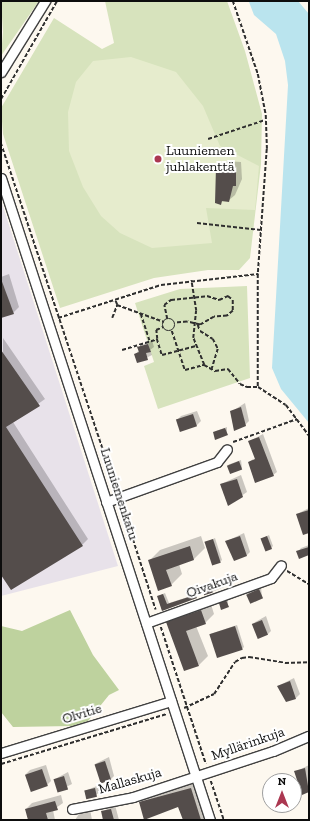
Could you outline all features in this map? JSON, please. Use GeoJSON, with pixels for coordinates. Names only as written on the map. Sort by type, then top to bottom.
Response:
{"type":"FeatureCollection","features":[{"type":"Feature","properties":{"kind":"street"},"geometry":{"type":"LineString","coordinates":[[1,72],[45,1]]}},
{"type":"Feature","properties":{"kind":"street","name":"Luuniemenkatu"},"geometry":{"type":"LineString","coordinates":[[1,178],[210,820]]}},
{"type":"Feature","properties":{"kind":"street"},"geometry":{"type":"LineString","coordinates":[[106,502],[119,496],[217,462],[227,449]]}},
{"type":"Feature","properties":{"kind":"street","name":"Oivakuja"},"geometry":{"type":"LineString","coordinates":[[146,623],[271,578],[281,565]]}},
{"type":"Feature","properties":{"kind":"street","name":"Olvitie"},"geometry":{"type":"LineString","coordinates":[[1,753],[171,701]]}},
{"type":"Feature","properties":{"kind":"street","name":"Myllärinkuja"},"geometry":{"type":"LineString","coordinates":[[196,776],[274,751],[309,736]]}},
{"type":"Feature","properties":{"kind":"street","name":"Mallaskuja"},"geometry":{"type":"LineString","coordinates":[[72,809],[133,797],[196,776]]}},
{"type":"Feature","properties":{"kind":"path"},"geometry":{"type":"LineString","coordinates":[[1,99],[57,1]]}},
{"type":"Feature","properties":{"kind":"path"},"geometry":{"type":"LineString","coordinates":[[233,1],[258,74],[266,119],[267,149],[258,274],[258,387]]}},
{"type":"Feature","properties":{"kind":"path"},"geometry":{"type":"LineString","coordinates":[[208,139],[236,132],[266,119]]}},
{"type":"Feature","properties":{"kind":"path"},"geometry":{"type":"LineString","coordinates":[[1,143],[58,318],[119,496],[207,767]]}},
{"type":"Feature","properties":{"kind":"path"},"geometry":{"type":"LineString","coordinates":[[197,223],[261,230]]}},
{"type":"Feature","properties":{"kind":"path"},"geometry":{"type":"LineString","coordinates":[[58,318],[161,285],[191,280],[258,274]]}},
{"type":"Feature","properties":{"kind":"path"},"geometry":{"type":"LineString","coordinates":[[191,280],[194,299],[193,338],[204,365],[212,370],[218,371],[228,369],[240,384],[248,387],[258,387],[282,401],[309,436]]}},
{"type":"Feature","properties":{"kind":"path"},"geometry":{"type":"LineString","coordinates":[[207,296],[219,300],[228,296],[234,304],[230,314],[214,317],[207,323],[198,325],[175,323],[167,319],[164,308],[166,302],[207,296]]}},
{"type":"Feature","properties":{"kind":"path"},"geometry":{"type":"LineString","coordinates":[[115,300],[117,304],[164,322]]}},
{"type":"Feature","properties":{"kind":"path"},"geometry":{"type":"LineString","coordinates":[[112,318],[117,304]]}},
{"type":"Feature","properties":{"kind":"path"},"geometry":{"type":"LineString","coordinates":[[141,314],[150,341]]}},
{"type":"Feature","properties":{"kind":"path"},"geometry":{"type":"LineString","coordinates":[[163,327],[164,322],[167,319]]}},
{"type":"Feature","properties":{"kind":"path"},"geometry":{"type":"LineString","coordinates":[[175,323],[172,331],[185,370],[204,365]]}},
{"type":"Feature","properties":{"kind":"path"},"geometry":{"type":"LineString","coordinates":[[198,325],[200,331],[213,339],[218,349],[212,370]]}},
{"type":"Feature","properties":{"kind":"path"},"geometry":{"type":"LineString","coordinates":[[172,331],[163,327],[156,330],[162,355],[179,352],[196,346]]}},
{"type":"Feature","properties":{"kind":"path"},"geometry":{"type":"LineString","coordinates":[[122,350],[157,339]]}},
{"type":"Feature","properties":{"kind":"path"},"geometry":{"type":"LineString","coordinates":[[227,449],[231,442],[297,419]]}},
{"type":"Feature","properties":{"kind":"path"},"geometry":{"type":"LineString","coordinates":[[281,565],[289,574],[309,584]]}},
{"type":"Feature","properties":{"kind":"path"},"geometry":{"type":"LineString","coordinates":[[193,705],[214,694],[235,662],[242,658],[249,657],[285,663],[309,662]]}},
{"type":"Feature","properties":{"kind":"path"},"geometry":{"type":"LineString","coordinates":[[1,764],[175,711]]}},
{"type":"Feature","properties":{"kind":"path"},"geometry":{"type":"LineString","coordinates":[[211,780],[224,820]]}},
{"type":"Feature","properties":{"kind":"shaded area"},"geometry":{"type":"Polygon","coordinates":[[[1,200],[118,566],[1,596],[1,200]]]}},
{"type":"Feature","properties":{"kind":"green space"},"geometry":{"type":"Polygon","coordinates":[[[1,1],[39,1],[1,56],[3,32],[1,1]]]}},
{"type":"Feature","properties":{"kind":"green space"},"geometry":{"type":"Polygon","coordinates":[[[105,1],[227,1],[245,51],[262,114],[261,164],[250,258],[239,270],[208,270],[154,278],[60,308],[3,134],[1,108],[54,18],[102,49],[114,43],[105,1]]]}},
{"type":"Feature","properties":{"kind":"green space","name":"Luuniemen juhlakenttä"},"geometry":{"type":"Polygon","coordinates":[[[131,57],[176,72],[203,106],[220,146],[259,166],[255,210],[206,208],[212,243],[152,248],[120,233],[101,216],[83,187],[69,151],[68,112],[76,82],[93,61],[131,57]]]}},
{"type":"Feature","properties":{"kind":"green space"},"geometry":{"type":"Polygon","coordinates":[[[247,286],[250,378],[158,409],[144,366],[154,362],[135,303],[180,289],[247,286]]]}},
{"type":"Feature","properties":{"kind":"green space"},"geometry":{"type":"Polygon","coordinates":[[[70,610],[93,655],[119,690],[109,695],[88,721],[72,726],[13,727],[1,712],[1,626],[22,631],[70,610]]]}},
{"type":"Feature","properties":{"kind":"water"},"geometry":{"type":"Polygon","coordinates":[[[298,1],[309,14],[309,423],[281,389],[272,368],[288,85],[285,61],[276,34],[254,15],[249,2],[298,1]]]}},
{"type":"Feature","properties":{"kind":"building"},"geometry":{"type":"Polygon","coordinates":[[[216,167],[236,167],[236,186],[233,186],[229,202],[222,201],[221,205],[215,203],[216,167]]]}},
{"type":"Feature","properties":{"kind":"building"},"geometry":{"type":"Polygon","coordinates":[[[1,279],[14,314],[1,318],[1,279]]]}},
{"type":"Feature","properties":{"kind":"building"},"geometry":{"type":"Polygon","coordinates":[[[148,344],[151,352],[146,353],[148,360],[137,363],[134,354],[139,352],[137,347],[148,344]]]}},
{"type":"Feature","properties":{"kind":"building"},"geometry":{"type":"Polygon","coordinates":[[[1,350],[40,406],[6,427],[83,546],[11,590],[1,575],[1,350]]]}},
{"type":"Feature","properties":{"kind":"building"},"geometry":{"type":"Polygon","coordinates":[[[241,407],[246,426],[234,431],[230,411],[241,407]]]}},
{"type":"Feature","properties":{"kind":"building"},"geometry":{"type":"Polygon","coordinates":[[[193,414],[197,426],[180,432],[176,420],[193,414]]]}},
{"type":"Feature","properties":{"kind":"building"},"geometry":{"type":"Polygon","coordinates":[[[225,428],[228,435],[215,440],[213,432],[225,428]]]}},
{"type":"Feature","properties":{"kind":"building"},"geometry":{"type":"Polygon","coordinates":[[[259,437],[274,476],[255,483],[248,462],[255,459],[248,441],[259,437]]]}},
{"type":"Feature","properties":{"kind":"building"},"geometry":{"type":"Polygon","coordinates":[[[239,461],[242,469],[230,474],[227,466],[239,461]]]}},
{"type":"Feature","properties":{"kind":"building"},"geometry":{"type":"Polygon","coordinates":[[[237,479],[243,497],[228,506],[220,484],[237,479]]]}},
{"type":"Feature","properties":{"kind":"building"},"geometry":{"type":"Polygon","coordinates":[[[309,510],[309,533],[303,535],[296,514],[309,510]]]}},
{"type":"Feature","properties":{"kind":"building"},"geometry":{"type":"Polygon","coordinates":[[[240,536],[247,556],[234,561],[225,541],[240,536]]]}},
{"type":"Feature","properties":{"kind":"building"},"geometry":{"type":"Polygon","coordinates":[[[267,536],[272,549],[265,552],[260,539],[267,536]]]}},
{"type":"Feature","properties":{"kind":"building"},"geometry":{"type":"Polygon","coordinates":[[[213,539],[221,563],[212,566],[204,542],[213,539]]]}},
{"type":"Feature","properties":{"kind":"building"},"geometry":{"type":"Polygon","coordinates":[[[190,546],[194,560],[166,570],[172,586],[158,591],[148,560],[190,546]]]}},
{"type":"Feature","properties":{"kind":"building"},"geometry":{"type":"Polygon","coordinates":[[[309,547],[309,555],[299,559],[296,551],[309,547]]]}},
{"type":"Feature","properties":{"kind":"building"},"geometry":{"type":"Polygon","coordinates":[[[210,584],[213,593],[204,595],[201,587],[210,584]]]}},
{"type":"Feature","properties":{"kind":"building"},"geometry":{"type":"Polygon","coordinates":[[[259,589],[263,598],[250,604],[246,595],[259,589]]]}},
{"type":"Feature","properties":{"kind":"building"},"geometry":{"type":"Polygon","coordinates":[[[163,594],[167,604],[195,595],[197,598],[162,611],[157,596],[163,594]]]}},
{"type":"Feature","properties":{"kind":"building"},"geometry":{"type":"Polygon","coordinates":[[[226,600],[229,607],[221,610],[219,603],[226,600]]]}},
{"type":"Feature","properties":{"kind":"building"},"geometry":{"type":"Polygon","coordinates":[[[201,610],[206,624],[186,631],[199,666],[184,671],[166,622],[201,610]]]}},
{"type":"Feature","properties":{"kind":"building"},"geometry":{"type":"Polygon","coordinates":[[[262,620],[268,635],[258,639],[252,624],[262,620]]]}},
{"type":"Feature","properties":{"kind":"building"},"geometry":{"type":"Polygon","coordinates":[[[235,626],[243,650],[217,658],[209,634],[235,626]]]}},
{"type":"Feature","properties":{"kind":"building"},"geometry":{"type":"Polygon","coordinates":[[[290,681],[296,699],[286,702],[277,686],[290,681]]]}},
{"type":"Feature","properties":{"kind":"building"},"geometry":{"type":"Polygon","coordinates":[[[105,761],[111,780],[101,783],[95,764],[105,761]]]}},
{"type":"Feature","properties":{"kind":"building"},"geometry":{"type":"Polygon","coordinates":[[[305,768],[309,792],[302,795],[302,773],[295,773],[294,771],[305,768]]]}},
{"type":"Feature","properties":{"kind":"building"},"geometry":{"type":"Polygon","coordinates":[[[42,769],[48,786],[31,792],[25,775],[42,769]]]}},
{"type":"Feature","properties":{"kind":"building"},"geometry":{"type":"Polygon","coordinates":[[[64,776],[68,789],[58,793],[53,779],[64,776]]]}},
{"type":"Feature","properties":{"kind":"building"},"geometry":{"type":"Polygon","coordinates":[[[95,788],[97,797],[86,799],[84,790],[95,788]]]}},
{"type":"Feature","properties":{"kind":"building"},"geometry":{"type":"Polygon","coordinates":[[[191,788],[201,820],[183,820],[178,807],[144,820],[139,802],[191,788]]]}},
{"type":"Feature","properties":{"kind":"building"},"geometry":{"type":"Polygon","coordinates":[[[55,801],[58,810],[46,813],[48,820],[28,820],[25,809],[55,801]]]}},
{"type":"Feature","properties":{"kind":"building"},"geometry":{"type":"Polygon","coordinates":[[[111,809],[114,820],[103,820],[101,811],[111,809]]]}},
{"type":"Feature","properties":{"kind":"place","name":"Luuniemen juhlakenttä"},"geometry":{"type":"Point","coordinates":[158,159]}}]}
